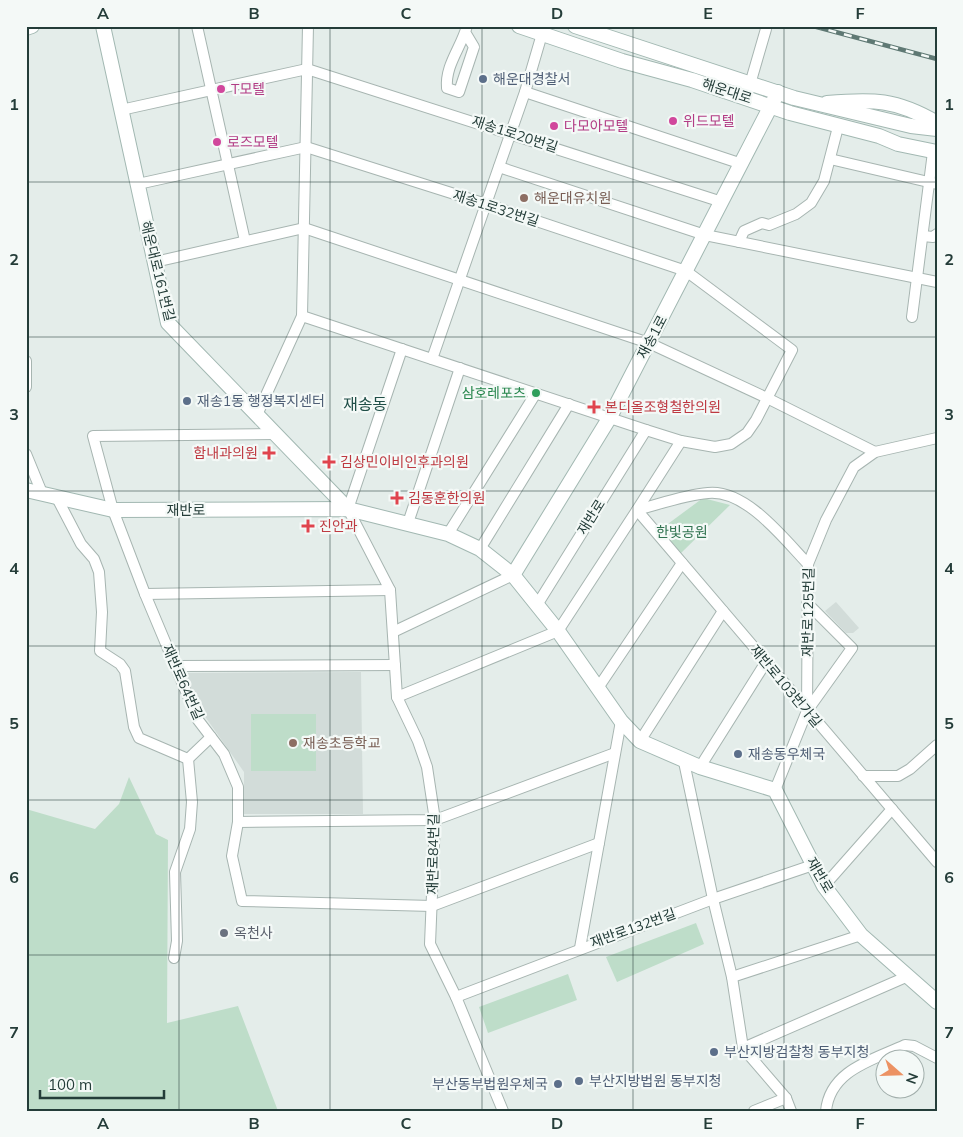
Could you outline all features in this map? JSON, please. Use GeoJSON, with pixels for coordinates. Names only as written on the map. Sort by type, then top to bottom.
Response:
{"type":"FeatureCollection","features":[{"type":"Feature","properties":{"kind":"main road"},"geometry":{"type":"LineString","coordinates":[[26,28],[32,26]]}},
{"type":"Feature","properties":{"kind":"main road","name":"해운대로161번길"},"geometry":{"type":"LineString","coordinates":[[103,26],[168,323],[348,509]]}},
{"type":"Feature","properties":{"kind":"main road","name":"해운대로"},"geometry":{"type":"LineString","coordinates":[[519,26],[622,61],[692,80],[838,127],[935,152]]}},
{"type":"Feature","properties":{"kind":"main road","name":"해운대로"},"geometry":{"type":"LineString","coordinates":[[575,26],[818,104],[911,126],[937,129]]}},
{"type":"Feature","properties":{"kind":"main road","name":"재송1로"},"geometry":{"type":"LineString","coordinates":[[512,575],[610,417],[778,92]]}},
{"type":"Feature","properties":{"kind":"main road"},"geometry":{"type":"LineString","coordinates":[[818,104],[867,99],[911,108],[937,123]]}},
{"type":"Feature","properties":{"kind":"main road","name":"재반로"},"geometry":{"type":"LineString","coordinates":[[26,490],[113,510],[348,509],[448,534],[480,549],[512,575],[537,605],[558,631],[621,721],[640,742],[700,768],[775,790],[824,886],[861,935],[906,977],[937,1002]]}},
{"type":"Feature","properties":{"kind":"street"},"geometry":{"type":"LineString","coordinates":[[197,26],[245,241]]}},
{"type":"Feature","properties":{"kind":"street"},"geometry":{"type":"LineString","coordinates":[[257,415],[302,316],[308,26]]}},
{"type":"Feature","properties":{"kind":"street"},"geometry":{"type":"LineString","coordinates":[[466,29],[474,47],[459,92],[447,88],[446,78],[456,48],[466,29]]}},
{"type":"Feature","properties":{"kind":"street"},"geometry":{"type":"LineString","coordinates":[[746,98],[766,29]]}},
{"type":"Feature","properties":{"kind":"street"},"geometry":{"type":"LineString","coordinates":[[432,359],[525,92],[542,34]]}},
{"type":"Feature","properties":{"kind":"street"},"geometry":{"type":"LineString","coordinates":[[121,110],[307,69]]}},
{"type":"Feature","properties":{"kind":"street","name":"재송1로20번길"},"geometry":{"type":"LineString","coordinates":[[307,69],[722,202]]}},
{"type":"Feature","properties":{"kind":"street"},"geometry":{"type":"LineString","coordinates":[[525,92],[742,164]]}},
{"type":"Feature","properties":{"kind":"street"},"geometry":{"type":"LineString","coordinates":[[739,242],[744,231],[762,223],[769,225],[796,214],[811,203],[824,181],[838,127]]}},
{"type":"Feature","properties":{"kind":"street"},"geometry":{"type":"LineString","coordinates":[[138,184],[306,147]]}},
{"type":"Feature","properties":{"kind":"street","name":"재송1로32번길"},"geometry":{"type":"LineString","coordinates":[[306,147],[486,204],[686,271],[792,350],[767,398]]}},
{"type":"Feature","properties":{"kind":"street"},"geometry":{"type":"LineString","coordinates":[[912,317],[922,236],[933,184],[935,152]]}},
{"type":"Feature","properties":{"kind":"street"},"geometry":{"type":"LineString","coordinates":[[830,158],[933,184]]}},
{"type":"Feature","properties":{"kind":"street"},"geometry":{"type":"LineString","coordinates":[[498,168],[705,235],[810,258],[937,282]]}},
{"type":"Feature","properties":{"kind":"street"},"geometry":{"type":"LineString","coordinates":[[155,262],[304,228],[648,343],[767,398],[875,452]]}},
{"type":"Feature","properties":{"kind":"street"},"geometry":{"type":"LineString","coordinates":[[922,236],[933,237],[937,234]]}},
{"type":"Feature","properties":{"kind":"street"},"geometry":{"type":"LineString","coordinates":[[302,316],[646,430],[681,441],[715,448],[731,444],[747,433],[767,398]]}},
{"type":"Feature","properties":{"kind":"street"},"geometry":{"type":"LineString","coordinates":[[348,509],[402,349]]}},
{"type":"Feature","properties":{"kind":"street"},"geometry":{"type":"LineString","coordinates":[[26,361],[26,387]]}},
{"type":"Feature","properties":{"kind":"street"},"geometry":{"type":"LineString","coordinates":[[408,523],[460,368]]}},
{"type":"Feature","properties":{"kind":"street"},"geometry":{"type":"LineString","coordinates":[[448,534],[536,393]]}},
{"type":"Feature","properties":{"kind":"street"},"geometry":{"type":"LineString","coordinates":[[480,549],[569,404]]}},
{"type":"Feature","properties":{"kind":"street","name":"재반로"},"geometry":{"type":"LineString","coordinates":[[537,605],[646,430]]}},
{"type":"Feature","properties":{"kind":"street","name":"재반로64번길"},"geometry":{"type":"LineString","coordinates":[[276,434],[93,436],[113,510],[145,594],[198,720],[224,754],[238,787],[238,822],[232,856],[242,901],[432,906]]}},
{"type":"Feature","properties":{"kind":"street","name":"재반로125번길"},"geometry":{"type":"LineString","coordinates":[[775,790],[807,712],[806,603],[808,564],[845,480],[854,467],[875,452],[937,438]]}},
{"type":"Feature","properties":{"kind":"street"},"geometry":{"type":"LineString","coordinates":[[397,697],[558,631],[681,441]]}},
{"type":"Feature","properties":{"kind":"street"},"geometry":{"type":"LineString","coordinates":[[26,454],[42,493]]}},
{"type":"Feature","properties":{"kind":"street"},"geometry":{"type":"LineString","coordinates":[[637,510],[708,492],[722,494],[751,507],[808,564]]}},
{"type":"Feature","properties":{"kind":"street"},"geometry":{"type":"LineString","coordinates":[[58,498],[81,544],[94,559],[99,572],[102,612],[100,652],[120,664],[126,671],[134,727],[139,738],[188,758]]}},
{"type":"Feature","properties":{"kind":"street","name":"재반로84번길"},"geometry":{"type":"LineString","coordinates":[[348,509],[390,590],[397,697],[418,741],[427,767],[435,820],[430,944],[456,997],[503,1111]]}},
{"type":"Feature","properties":{"kind":"street","name":"재반로103번가길"},"geometry":{"type":"LineString","coordinates":[[637,510],[807,712],[937,862]]}},
{"type":"Feature","properties":{"kind":"street"},"geometry":{"type":"LineString","coordinates":[[598,688],[682,563]]}},
{"type":"Feature","properties":{"kind":"street"},"geometry":{"type":"LineString","coordinates":[[393,632],[512,575]]}},
{"type":"Feature","properties":{"kind":"street"},"geometry":{"type":"LineString","coordinates":[[145,594],[390,590]]}},
{"type":"Feature","properties":{"kind":"street"},"geometry":{"type":"LineString","coordinates":[[806,603],[852,648],[807,712]]}},
{"type":"Feature","properties":{"kind":"street"},"geometry":{"type":"LineString","coordinates":[[640,742],[723,611]]}},
{"type":"Feature","properties":{"kind":"street"},"geometry":{"type":"LineString","coordinates":[[700,768],[766,662]]}},
{"type":"Feature","properties":{"kind":"street"},"geometry":{"type":"LineString","coordinates":[[176,666],[395,664]]}},
{"type":"Feature","properties":{"kind":"street"},"geometry":{"type":"LineString","coordinates":[[580,948],[621,721]]}},
{"type":"Feature","properties":{"kind":"street"},"geometry":{"type":"LineString","coordinates":[[188,758],[211,737]]}},
{"type":"Feature","properties":{"kind":"street"},"geometry":{"type":"LineString","coordinates":[[864,776],[898,776],[910,769],[937,745]]}},
{"type":"Feature","properties":{"kind":"street"},"geometry":{"type":"LineString","coordinates":[[238,822],[435,820],[615,753]]}},
{"type":"Feature","properties":{"kind":"street"},"geometry":{"type":"LineString","coordinates":[[174,958],[177,941],[175,872],[178,857],[190,829],[192,811],[188,758]]}},
{"type":"Feature","properties":{"kind":"street"},"geometry":{"type":"LineString","coordinates":[[684,762],[713,899],[732,977],[743,1048],[786,1098],[791,1111]]}},
{"type":"Feature","properties":{"kind":"street"},"geometry":{"type":"LineString","coordinates":[[824,886],[892,809]]}},
{"type":"Feature","properties":{"kind":"street"},"geometry":{"type":"LineString","coordinates":[[432,906],[599,842]]}},
{"type":"Feature","properties":{"kind":"street","name":"재반로132번길"},"geometry":{"type":"LineString","coordinates":[[456,997],[580,948],[713,899],[813,865]]}},
{"type":"Feature","properties":{"kind":"street"},"geometry":{"type":"LineString","coordinates":[[732,977],[861,935]]}},
{"type":"Feature","properties":{"kind":"street"},"geometry":{"type":"LineString","coordinates":[[743,1048],[906,977]]}},
{"type":"Feature","properties":{"kind":"street"},"geometry":{"type":"LineString","coordinates":[[826,1111],[827,1100],[835,1084],[846,1073],[854,1069],[905,1045],[914,1046],[937,1058]]}},
{"type":"Feature","properties":{"kind":"street"},"geometry":{"type":"LineString","coordinates":[[754,1111],[786,1098]]}},
{"type":"Feature","properties":{"kind":"shaded area"},"geometry":{"type":"Polygon","coordinates":[[[836,602],[859,628],[853,633],[846,633],[825,611],[836,602]]]}},
{"type":"Feature","properties":{"kind":"shaded area","name":"재송초등학교"},"geometry":{"type":"Polygon","coordinates":[[[361,672],[363,814],[244,814],[244,772],[204,715],[184,673],[361,672]]]}},
{"type":"Feature","properties":{"kind":"green space","name":"한빛공원"},"geometry":{"type":"Polygon","coordinates":[[[703,498],[730,505],[680,554],[661,529],[703,498]]]}},
{"type":"Feature","properties":{"kind":"green space"},"geometry":{"type":"Polygon","coordinates":[[[251,714],[316,714],[316,771],[251,771],[251,714]]]}},
{"type":"Feature","properties":{"kind":"green space"},"geometry":{"type":"Polygon","coordinates":[[[129,777],[156,834],[168,840],[167,1023],[238,1006],[278,1111],[26,1111],[26,809],[95,829],[119,804],[129,777]]]}},
{"type":"Feature","properties":{"kind":"green space"},"geometry":{"type":"Polygon","coordinates":[[[696,923],[704,944],[617,982],[606,957],[696,923]]]}},
{"type":"Feature","properties":{"kind":"green space"},"geometry":{"type":"Polygon","coordinates":[[[568,974],[577,1000],[488,1033],[479,1007],[568,974]]]}},
{"type":"Feature","properties":{"kind":"railway"},"geometry":{"type":"LineString","coordinates":[[813,26],[937,59]]}},
{"type":"Feature","properties":{"kind":"place","name":"해운대경찰서"},"geometry":{"type":"Point","coordinates":[483,79]}},
{"type":"Feature","properties":{"kind":"place","name":"T모텔"},"geometry":{"type":"Point","coordinates":[221,89]}},
{"type":"Feature","properties":{"kind":"place","name":"위드모텔"},"geometry":{"type":"Point","coordinates":[673,121]}},
{"type":"Feature","properties":{"kind":"place","name":"다모아모텔"},"geometry":{"type":"Point","coordinates":[554,126]}},
{"type":"Feature","properties":{"kind":"place","name":"로즈모텔"},"geometry":{"type":"Point","coordinates":[217,142]}},
{"type":"Feature","properties":{"kind":"place","name":"해운대유치원"},"geometry":{"type":"Point","coordinates":[524,198]}},
{"type":"Feature","properties":{"kind":"place","name":"삼호레포츠"},"geometry":{"type":"Point","coordinates":[536,393]}},
{"type":"Feature","properties":{"kind":"place","name":"재송1동 행정복지센터"},"geometry":{"type":"Point","coordinates":[187,401]}},
{"type":"Feature","properties":{"kind":"place","name":"본디올조형철한의원"},"geometry":{"type":"Point","coordinates":[594,407]}},
{"type":"Feature","properties":{"kind":"place","name":"함내과의원"},"geometry":{"type":"Point","coordinates":[269,453]}},
{"type":"Feature","properties":{"kind":"place","name":"김상민이비인후과의원"},"geometry":{"type":"Point","coordinates":[329,462]}},
{"type":"Feature","properties":{"kind":"place","name":"김동훈한의원"},"geometry":{"type":"Point","coordinates":[397,498]}},
{"type":"Feature","properties":{"kind":"place","name":"진안과"},"geometry":{"type":"Point","coordinates":[308,526]}},
{"type":"Feature","properties":{"kind":"place","name":"재송초등학교"},"geometry":{"type":"Point","coordinates":[293,743]}},
{"type":"Feature","properties":{"kind":"place","name":"재송동우체국"},"geometry":{"type":"Point","coordinates":[738,754]}},
{"type":"Feature","properties":{"kind":"place","name":"옥천사"},"geometry":{"type":"Point","coordinates":[224,933]}},
{"type":"Feature","properties":{"kind":"place","name":"부산지방검찰청 동부지청"},"geometry":{"type":"Point","coordinates":[714,1052]}},
{"type":"Feature","properties":{"kind":"place","name":"부산지방법원 동부지청"},"geometry":{"type":"Point","coordinates":[579,1081]}},
{"type":"Feature","properties":{"kind":"place","name":"부산동부법원우체국"},"geometry":{"type":"Point","coordinates":[558,1084]}},
{"type":"Feature","properties":{"kind":"district","name":"재송동"},"geometry":{"type":"Point","coordinates":[365,404]}}]}
